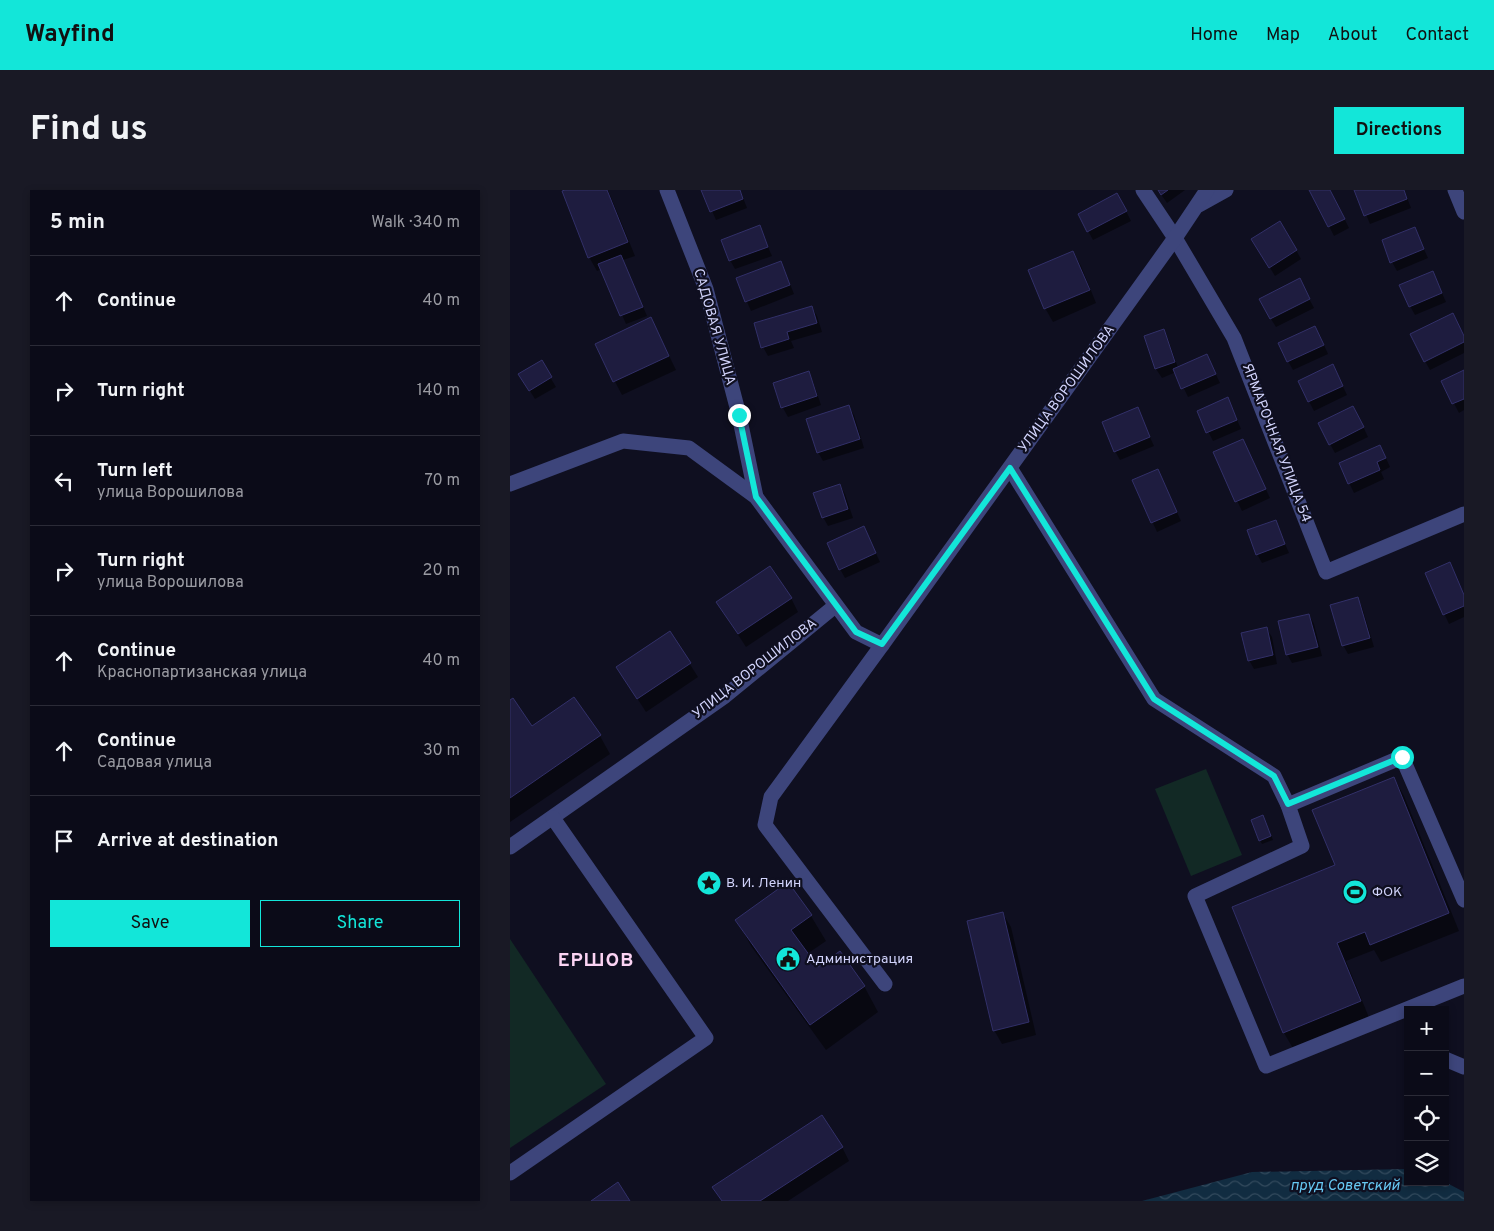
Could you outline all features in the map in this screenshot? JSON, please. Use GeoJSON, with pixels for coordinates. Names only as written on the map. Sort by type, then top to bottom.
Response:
{"type":"FeatureCollection","features":[{"type":"Feature","properties":{"kind":"street","name":"САДОВАЯ УЛИЦА"},"geometry":{"type":"LineString","coordinates":[[668,190],[706,289],[739,415],[756,497]]}},
{"type":"Feature","properties":{"kind":"street","name":"ЯРМАРОЧНАЯ УЛИЦА 54"},"geometry":{"type":"LineString","coordinates":[[1143,190],[1175,238],[1234,338],[1326,572],[1464,514]]}},
{"type":"Feature","properties":{"kind":"street","name":"УЛИЦА ВОРОШИЛОВА"},"geometry":{"type":"LineString","coordinates":[[885,984],[765,824],[771,797],[1010,468],[1175,238],[1207,190]]}},
{"type":"Feature","properties":{"kind":"street"},"geometry":{"type":"LineString","coordinates":[[1195,207],[1226,190]]}},
{"type":"Feature","properties":{"kind":"street"},"geometry":{"type":"LineString","coordinates":[[1455,190],[1464,212]]}},
{"type":"Feature","properties":{"kind":"street"},"geometry":{"type":"LineString","coordinates":[[510,484],[624,440],[689,448],[756,497],[856,632],[882,644]]}},
{"type":"Feature","properties":{"kind":"street"},"geometry":{"type":"LineString","coordinates":[[1010,468],[1154,699],[1274,776],[1288,804],[1302,846],[1195,896],[1266,1066],[1404,1011]]}},
{"type":"Feature","properties":{"kind":"street","name":"УЛИЦА ВОРОШИЛОВА"},"geometry":{"type":"LineString","coordinates":[[510,847],[725,696],[835,606]]}},
{"type":"Feature","properties":{"kind":"street"},"geometry":{"type":"LineString","coordinates":[[1288,804],[1402,757],[1464,900]]}},
{"type":"Feature","properties":{"kind":"street"},"geometry":{"type":"LineString","coordinates":[[510,1173],[706,1038],[553,818]]}},
{"type":"Feature","properties":{"kind":"street"},"geometry":{"type":"LineString","coordinates":[[1416,1006],[1464,986]]}},
{"type":"Feature","properties":{"kind":"street"},"geometry":{"type":"LineString","coordinates":[[1449,1061],[1464,1067]]}},
{"type":"Feature","properties":{"kind":"green space"},"geometry":{"type":"Polygon","coordinates":[[[1206,769],[1242,855],[1191,876],[1155,789],[1206,769]]]}},
{"type":"Feature","properties":{"kind":"green space"},"geometry":{"type":"Polygon","coordinates":[[[510,939],[606,1084],[510,1148],[510,939]]]}},
{"type":"Feature","properties":{"kind":"water","name":"пруд Советский"},"geometry":{"type":"Polygon","coordinates":[[[1404,1169],[1404,1186],[1449,1186],[1449,1184],[1464,1192],[1464,1201],[1142,1201],[1252,1172],[1404,1169]]]}},
{"type":"Feature","properties":{"kind":"building"},"geometry":{"type":"Polygon","coordinates":[[[607,190],[628,242],[588,258],[562,191],[607,190]]]}},
{"type":"Feature","properties":{"kind":"building"},"geometry":{"type":"Polygon","coordinates":[[[701,190],[740,190],[743,199],[710,212],[701,190]]]}},
{"type":"Feature","properties":{"kind":"building"},"geometry":{"type":"Polygon","coordinates":[[[1158,190],[1168,190],[1161,195],[1158,190]]]}},
{"type":"Feature","properties":{"kind":"building"},"geometry":{"type":"Polygon","coordinates":[[[1309,190],[1330,190],[1345,219],[1328,227],[1309,190]]]}},
{"type":"Feature","properties":{"kind":"building"},"geometry":{"type":"Polygon","coordinates":[[[1354,190],[1404,190],[1407,199],[1364,216],[1354,190]]]}},
{"type":"Feature","properties":{"kind":"building"},"geometry":{"type":"Polygon","coordinates":[[[1117,193],[1127,211],[1087,232],[1078,214],[1117,193]]]}},
{"type":"Feature","properties":{"kind":"building"},"geometry":{"type":"Polygon","coordinates":[[[1280,221],[1297,250],[1269,268],[1251,239],[1280,221]]]}},
{"type":"Feature","properties":{"kind":"building"},"geometry":{"type":"Polygon","coordinates":[[[760,225],[768,247],[729,261],[721,240],[760,225]]]}},
{"type":"Feature","properties":{"kind":"building"},"geometry":{"type":"Polygon","coordinates":[[[1415,227],[1424,249],[1390,263],[1382,240],[1415,227]]]}},
{"type":"Feature","properties":{"kind":"building"},"geometry":{"type":"Polygon","coordinates":[[[1073,251],[1090,290],[1044,309],[1028,270],[1073,251]]]}},
{"type":"Feature","properties":{"kind":"building"},"geometry":{"type":"Polygon","coordinates":[[[621,255],[643,307],[620,316],[598,264],[621,255]]]}},
{"type":"Feature","properties":{"kind":"building"},"geometry":{"type":"Polygon","coordinates":[[[781,261],[790,285],[745,302],[736,278],[781,261]]]}},
{"type":"Feature","properties":{"kind":"building"},"geometry":{"type":"Polygon","coordinates":[[[1433,271],[1442,293],[1409,307],[1399,285],[1433,271]]]}},
{"type":"Feature","properties":{"kind":"building"},"geometry":{"type":"Polygon","coordinates":[[[1300,278],[1310,299],[1270,319],[1259,299],[1300,278]]]}},
{"type":"Feature","properties":{"kind":"building"},"geometry":{"type":"Polygon","coordinates":[[[812,306],[817,323],[787,332],[789,339],[761,348],[754,323],[812,306]]]}},
{"type":"Feature","properties":{"kind":"building"},"geometry":{"type":"Polygon","coordinates":[[[1453,313],[1464,336],[1464,342],[1424,362],[1410,334],[1453,313]]]}},
{"type":"Feature","properties":{"kind":"building"},"geometry":{"type":"Polygon","coordinates":[[[651,317],[669,356],[613,382],[595,344],[651,317]]]}},
{"type":"Feature","properties":{"kind":"building"},"geometry":{"type":"Polygon","coordinates":[[[1315,326],[1324,345],[1287,362],[1278,343],[1315,326]]]}},
{"type":"Feature","properties":{"kind":"building"},"geometry":{"type":"Polygon","coordinates":[[[1164,329],[1175,362],[1155,369],[1144,336],[1164,329]]]}},
{"type":"Feature","properties":{"kind":"building"},"geometry":{"type":"Polygon","coordinates":[[[1207,354],[1216,374],[1181,389],[1173,369],[1207,354]]]}},
{"type":"Feature","properties":{"kind":"building"},"geometry":{"type":"Polygon","coordinates":[[[542,360],[552,377],[529,391],[518,374],[542,360]]]}},
{"type":"Feature","properties":{"kind":"building"},"geometry":{"type":"Polygon","coordinates":[[[1333,364],[1343,386],[1308,402],[1298,381],[1333,364]]]}},
{"type":"Feature","properties":{"kind":"building"},"geometry":{"type":"Polygon","coordinates":[[[1464,370],[1464,399],[1452,404],[1441,381],[1464,370]]]}},
{"type":"Feature","properties":{"kind":"building"},"geometry":{"type":"Polygon","coordinates":[[[809,371],[817,396],[781,408],[773,383],[809,371]]]}},
{"type":"Feature","properties":{"kind":"building"},"geometry":{"type":"Polygon","coordinates":[[[1228,397],[1237,420],[1206,433],[1197,411],[1228,397]]]}},
{"type":"Feature","properties":{"kind":"building"},"geometry":{"type":"Polygon","coordinates":[[[849,405],[860,439],[817,453],[806,419],[849,405]]]}},
{"type":"Feature","properties":{"kind":"building"},"geometry":{"type":"Polygon","coordinates":[[[1353,406],[1364,427],[1329,445],[1318,423],[1353,406]]]}},
{"type":"Feature","properties":{"kind":"building"},"geometry":{"type":"Polygon","coordinates":[[[1138,407],[1150,437],[1114,452],[1102,422],[1138,407]]]}},
{"type":"Feature","properties":{"kind":"building"},"geometry":{"type":"Polygon","coordinates":[[[1243,439],[1266,489],[1235,502],[1213,452],[1243,439]]]}},
{"type":"Feature","properties":{"kind":"building"},"geometry":{"type":"Polygon","coordinates":[[[1380,445],[1386,458],[1377,462],[1380,470],[1348,484],[1339,463],[1380,445]]]}},
{"type":"Feature","properties":{"kind":"building"},"geometry":{"type":"Polygon","coordinates":[[[1158,469],[1177,512],[1151,523],[1132,480],[1158,469]]]}},
{"type":"Feature","properties":{"kind":"building"},"geometry":{"type":"Polygon","coordinates":[[[840,484],[848,509],[822,518],[813,493],[840,484]]]}},
{"type":"Feature","properties":{"kind":"building"},"geometry":{"type":"Polygon","coordinates":[[[1276,520],[1285,544],[1256,555],[1247,530],[1276,520]]]}},
{"type":"Feature","properties":{"kind":"building"},"geometry":{"type":"Polygon","coordinates":[[[864,526],[876,553],[839,570],[827,543],[864,526]]]}},
{"type":"Feature","properties":{"kind":"building"},"geometry":{"type":"Polygon","coordinates":[[[1450,562],[1464,595],[1464,606],[1443,615],[1425,573],[1450,562]]]}},
{"type":"Feature","properties":{"kind":"building"},"geometry":{"type":"Polygon","coordinates":[[[770,566],[792,598],[738,634],[716,602],[770,566]]]}},
{"type":"Feature","properties":{"kind":"building"},"geometry":{"type":"Polygon","coordinates":[[[1358,597],[1370,638],[1342,646],[1330,605],[1358,597]]]}},
{"type":"Feature","properties":{"kind":"building"},"geometry":{"type":"Polygon","coordinates":[[[1309,614],[1318,647],[1286,655],[1278,621],[1309,614]]]}},
{"type":"Feature","properties":{"kind":"building"},"geometry":{"type":"Polygon","coordinates":[[[1267,627],[1273,655],[1248,661],[1241,633],[1267,627]]]}},
{"type":"Feature","properties":{"kind":"building"},"geometry":{"type":"Polygon","coordinates":[[[670,631],[691,663],[637,699],[616,667],[670,631]]]}},
{"type":"Feature","properties":{"kind":"building"},"geometry":{"type":"Polygon","coordinates":[[[574,697],[601,735],[510,798],[510,700],[513,698],[532,726],[574,697]]]}},
{"type":"Feature","properties":{"kind":"building","name":"ФОК"},"geometry":{"type":"Polygon","coordinates":[[[1394,777],[1449,913],[1370,945],[1365,932],[1337,943],[1361,1001],[1283,1033],[1232,907],[1335,865],[1312,810],[1394,777]]]}},
{"type":"Feature","properties":{"kind":"building"},"geometry":{"type":"Polygon","coordinates":[[[1263,815],[1271,836],[1259,841],[1251,820],[1263,815]]]}},
{"type":"Feature","properties":{"kind":"building","name":"Администрация"},"geometry":{"type":"Polygon","coordinates":[[[788,882],[812,915],[791,930],[818,967],[840,951],[865,986],[810,1025],[735,920],[788,882]]]}},
{"type":"Feature","properties":{"kind":"building"},"geometry":{"type":"Polygon","coordinates":[[[1003,912],[1029,1022],[993,1031],[967,921],[1003,912]]]}},
{"type":"Feature","properties":{"kind":"building"},"geometry":{"type":"Polygon","coordinates":[[[822,1115],[843,1147],[760,1201],[722,1201],[712,1187],[822,1115]]]}},
{"type":"Feature","properties":{"kind":"building"},"geometry":{"type":"Polygon","coordinates":[[[618,1182],[630,1201],[591,1201],[618,1182]]]}},
{"type":"Feature","properties":{"kind":"place","name":"В. И. Ленин"},"geometry":{"type":"Point","coordinates":[709,883]}},
{"type":"Feature","properties":{"kind":"place","name":"ФОК"},"geometry":{"type":"Point","coordinates":[1355,892]}},
{"type":"Feature","properties":{"kind":"place","name":"Администрация"},"geometry":{"type":"Point","coordinates":[788,959]}},
{"type":"Feature","properties":{"kind":"district","name":"ЕРШОВ"},"geometry":{"type":"Point","coordinates":[596,961]}},
{"type":"Feature","properties":{"kind":"route"},"geometry":{"type":"LineString","coordinates":[[739,415],[756,497],[856,632],[882,644],[1010,468],[1154,699],[1274,776],[1288,804],[1402,757]]}}]}
